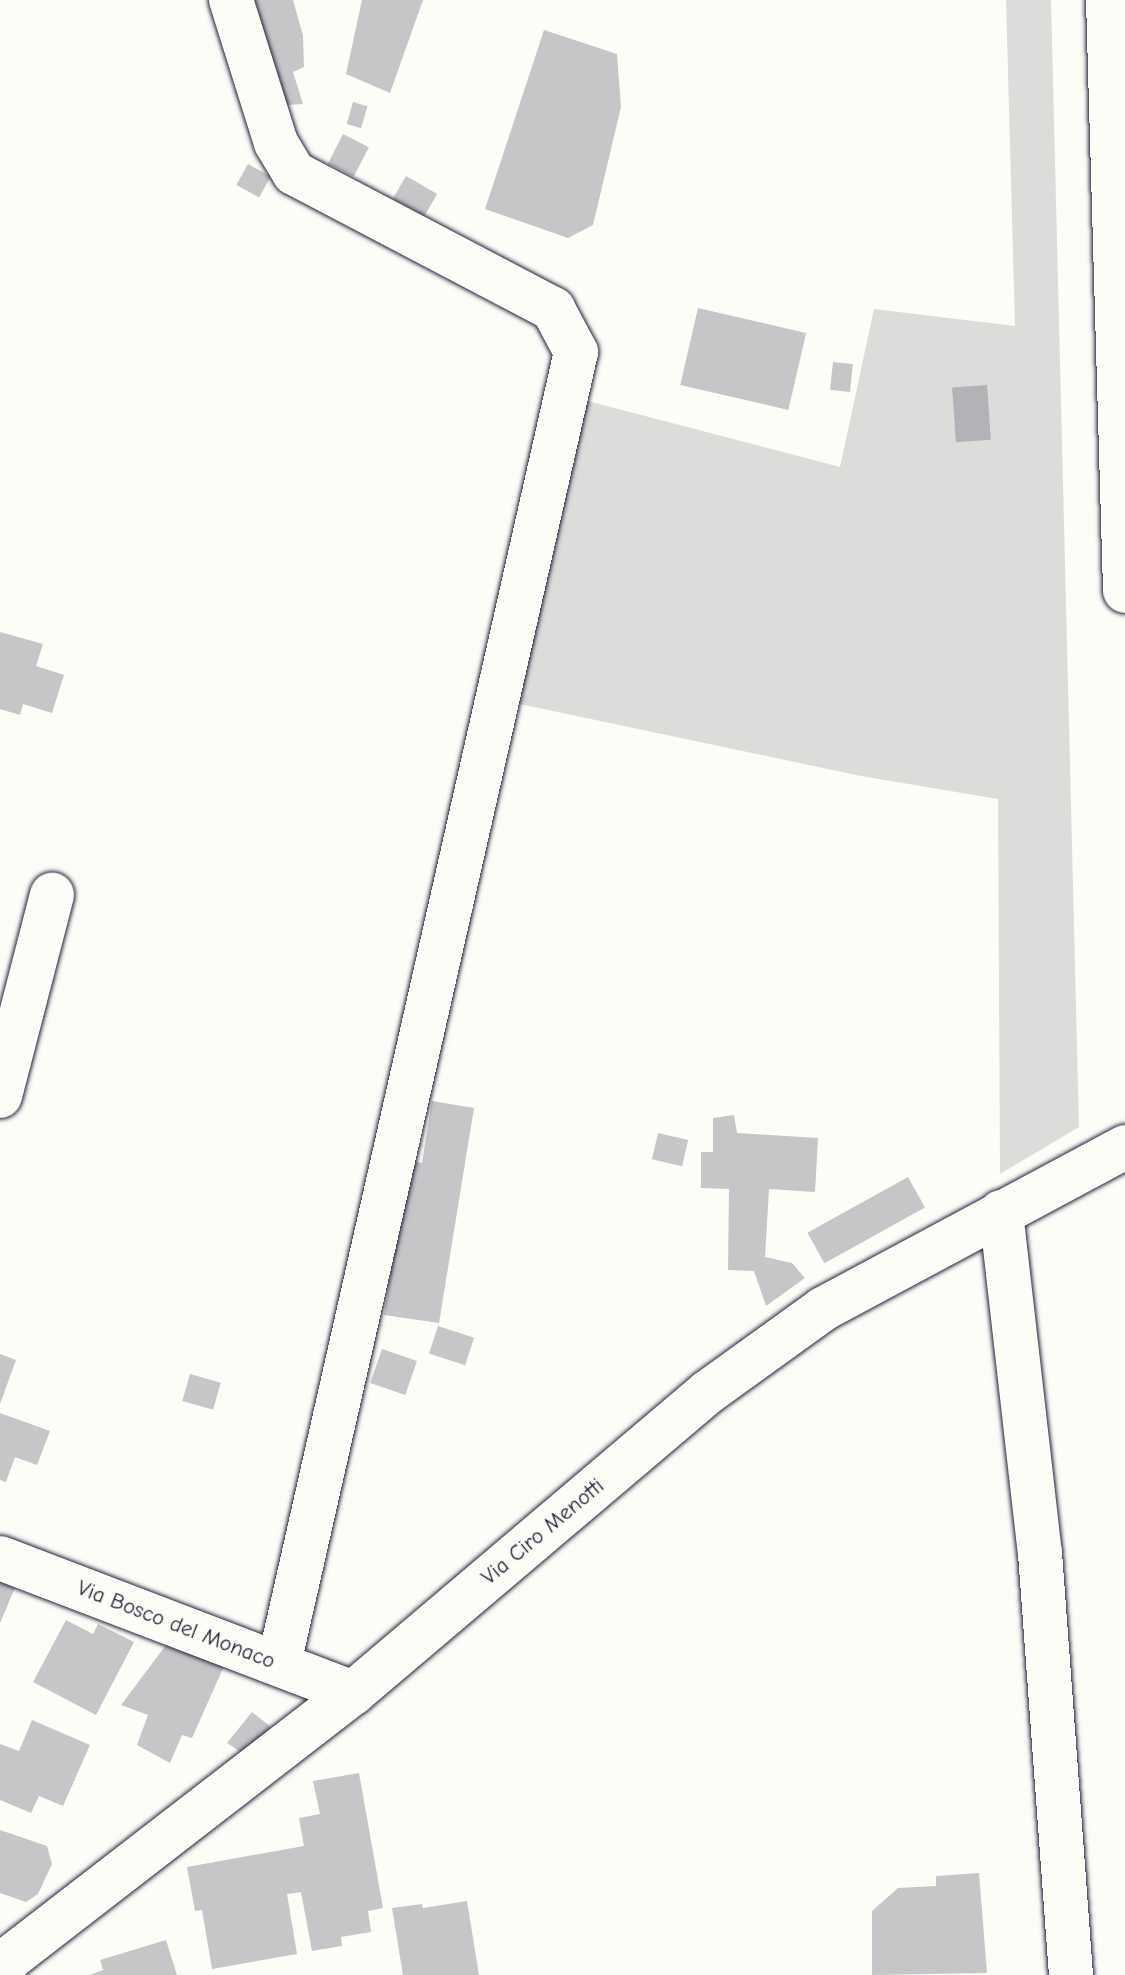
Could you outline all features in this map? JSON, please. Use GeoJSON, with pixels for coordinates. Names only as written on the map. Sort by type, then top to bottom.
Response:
{"type":"FeatureCollection","features":[{"type":"Feature","properties":{"kind":"main road"},"geometry":{"type":"LineString","coordinates":[[231,0],[276,143],[294,173],[553,309],[576,352],[279,1664]]}},
{"type":"Feature","properties":{"kind":"main road"},"geometry":{"type":"LineString","coordinates":[[1108,0],[1125,591]]}},
{"type":"Feature","properties":{"kind":"main road"},"geometry":{"type":"LineString","coordinates":[[0,1096],[52,895]]}},
{"type":"Feature","properties":{"kind":"main road","name":"Via Ciro Menotti"},"geometry":{"type":"LineString","coordinates":[[0,1974],[10,1958],[353,1693],[708,1392],[823,1309],[1125,1147]]}},
{"type":"Feature","properties":{"kind":"main road"},"geometry":{"type":"LineString","coordinates":[[1001,1212],[1040,1553],[1071,1975]]}},
{"type":"Feature","properties":{"kind":"main road","name":"Via Bosco del Monaco"},"geometry":{"type":"LineString","coordinates":[[0,1558],[353,1693]]}},
{"type":"Feature","properties":{"kind":"shaded area"},"geometry":{"type":"Polygon","coordinates":[[[1006,0],[1051,0],[1079,1127],[1000,1174],[998,799],[861,776],[515,703],[580,399],[840,467],[874,309],[1015,326],[1006,0]]]}},
{"type":"Feature","properties":{"kind":"shaded area"},"geometry":{"type":"Polygon","coordinates":[[[987,385],[991,440],[956,442],[952,387],[987,385]]]}},
{"type":"Feature","properties":{"kind":"building"},"geometry":{"type":"Polygon","coordinates":[[[255,0],[293,0],[303,36],[304,67],[293,72],[303,104],[285,105],[255,0]]]}},
{"type":"Feature","properties":{"kind":"building"},"geometry":{"type":"Polygon","coordinates":[[[362,0],[423,0],[390,93],[346,74],[362,0]]]}},
{"type":"Feature","properties":{"kind":"building"},"geometry":{"type":"Polygon","coordinates":[[[544,30],[617,54],[621,107],[593,225],[568,238],[485,209],[544,30]]]}},
{"type":"Feature","properties":{"kind":"building"},"geometry":{"type":"Polygon","coordinates":[[[353,102],[367,106],[361,128],[347,124],[353,102]]]}},
{"type":"Feature","properties":{"kind":"building"},"geometry":{"type":"Polygon","coordinates":[[[343,134],[369,147],[354,177],[328,163],[343,134]]]}},
{"type":"Feature","properties":{"kind":"building"},"geometry":{"type":"Polygon","coordinates":[[[248,164],[271,177],[259,198],[236,185],[248,164]]]}},
{"type":"Feature","properties":{"kind":"building"},"geometry":{"type":"Polygon","coordinates":[[[406,176],[437,194],[424,217],[393,199],[406,176]]]}},
{"type":"Feature","properties":{"kind":"building"},"geometry":{"type":"Polygon","coordinates":[[[698,308],[806,333],[788,410],[680,385],[698,308]]]}},
{"type":"Feature","properties":{"kind":"building"},"geometry":{"type":"Polygon","coordinates":[[[833,362],[853,364],[850,392],[830,390],[833,362]]]}},
{"type":"Feature","properties":{"kind":"building"},"geometry":{"type":"Polygon","coordinates":[[[0,632],[43,644],[36,666],[64,675],[52,713],[23,704],[20,715],[0,709],[0,632]]]}},
{"type":"Feature","properties":{"kind":"building"},"geometry":{"type":"Polygon","coordinates":[[[432,1101],[474,1108],[439,1323],[384,1315],[408,1160],[422,1163],[432,1101]]]}},
{"type":"Feature","properties":{"kind":"building"},"geometry":{"type":"Polygon","coordinates":[[[734,1115],[737,1133],[818,1138],[815,1192],[769,1189],[765,1257],[792,1263],[805,1278],[766,1306],[754,1271],[728,1270],[729,1189],[701,1188],[701,1152],[713,1152],[713,1118],[734,1115]]]}},
{"type":"Feature","properties":{"kind":"building"},"geometry":{"type":"Polygon","coordinates":[[[658,1133],[688,1140],[682,1166],[652,1159],[658,1133]]]}},
{"type":"Feature","properties":{"kind":"building"},"geometry":{"type":"Polygon","coordinates":[[[908,1177],[925,1208],[824,1263],[807,1233],[908,1177]]]}},
{"type":"Feature","properties":{"kind":"building"},"geometry":{"type":"Polygon","coordinates":[[[438,1326],[474,1338],[465,1365],[429,1354],[438,1326]]]}},
{"type":"Feature","properties":{"kind":"building"},"geometry":{"type":"Polygon","coordinates":[[[382,1349],[417,1361],[405,1395],[370,1383],[382,1349]]]}},
{"type":"Feature","properties":{"kind":"building"},"geometry":{"type":"Polygon","coordinates":[[[0,1354],[16,1360],[0,1404],[0,1354]]]}},
{"type":"Feature","properties":{"kind":"building"},"geometry":{"type":"Polygon","coordinates":[[[190,1374],[221,1383],[213,1410],[182,1401],[190,1374]]]}},
{"type":"Feature","properties":{"kind":"building"},"geometry":{"type":"Polygon","coordinates":[[[0,1413],[50,1431],[37,1465],[15,1457],[6,1482],[0,1480],[0,1413]]]}},
{"type":"Feature","properties":{"kind":"building"},"geometry":{"type":"Polygon","coordinates":[[[0,1567],[20,1576],[0,1623],[0,1567]]]}},
{"type":"Feature","properties":{"kind":"building"},"geometry":{"type":"Polygon","coordinates":[[[66,1620],[93,1634],[98,1624],[134,1642],[96,1715],[33,1682],[66,1620]]]}},
{"type":"Feature","properties":{"kind":"building"},"geometry":{"type":"Polygon","coordinates":[[[175,1633],[229,1655],[192,1738],[182,1735],[170,1763],[137,1745],[148,1715],[121,1705],[175,1633]]]}},
{"type":"Feature","properties":{"kind":"building"},"geometry":{"type":"Polygon","coordinates":[[[252,1712],[271,1727],[244,1754],[227,1743],[252,1712]]]}},
{"type":"Feature","properties":{"kind":"building"},"geometry":{"type":"Polygon","coordinates":[[[32,1720],[90,1745],[63,1806],[39,1796],[31,1813],[0,1800],[0,1744],[19,1751],[32,1720]]]}},
{"type":"Feature","properties":{"kind":"building"},"geometry":{"type":"Polygon","coordinates":[[[359,1773],[383,1908],[368,1911],[371,1932],[341,1937],[342,1946],[312,1951],[301,1892],[287,1894],[297,1954],[212,1969],[202,1910],[195,1911],[187,1867],[304,1846],[299,1818],[320,1814],[313,1781],[359,1773]]]}},
{"type":"Feature","properties":{"kind":"building"},"geometry":{"type":"Polygon","coordinates":[[[0,1830],[47,1846],[52,1864],[38,1894],[26,1902],[0,1893],[0,1830]]]}},
{"type":"Feature","properties":{"kind":"building"},"geometry":{"type":"Polygon","coordinates":[[[979,1873],[987,1973],[872,1975],[872,1911],[898,1888],[936,1886],[936,1876],[979,1873]]]}},
{"type":"Feature","properties":{"kind":"building"},"geometry":{"type":"Polygon","coordinates":[[[467,1901],[479,1975],[403,1975],[392,1908],[422,1904],[423,1908],[467,1901]]]}},
{"type":"Feature","properties":{"kind":"building"},"geometry":{"type":"Polygon","coordinates":[[[166,1940],[177,1975],[90,1975],[103,1970],[100,1960],[166,1940]]]}}]}
